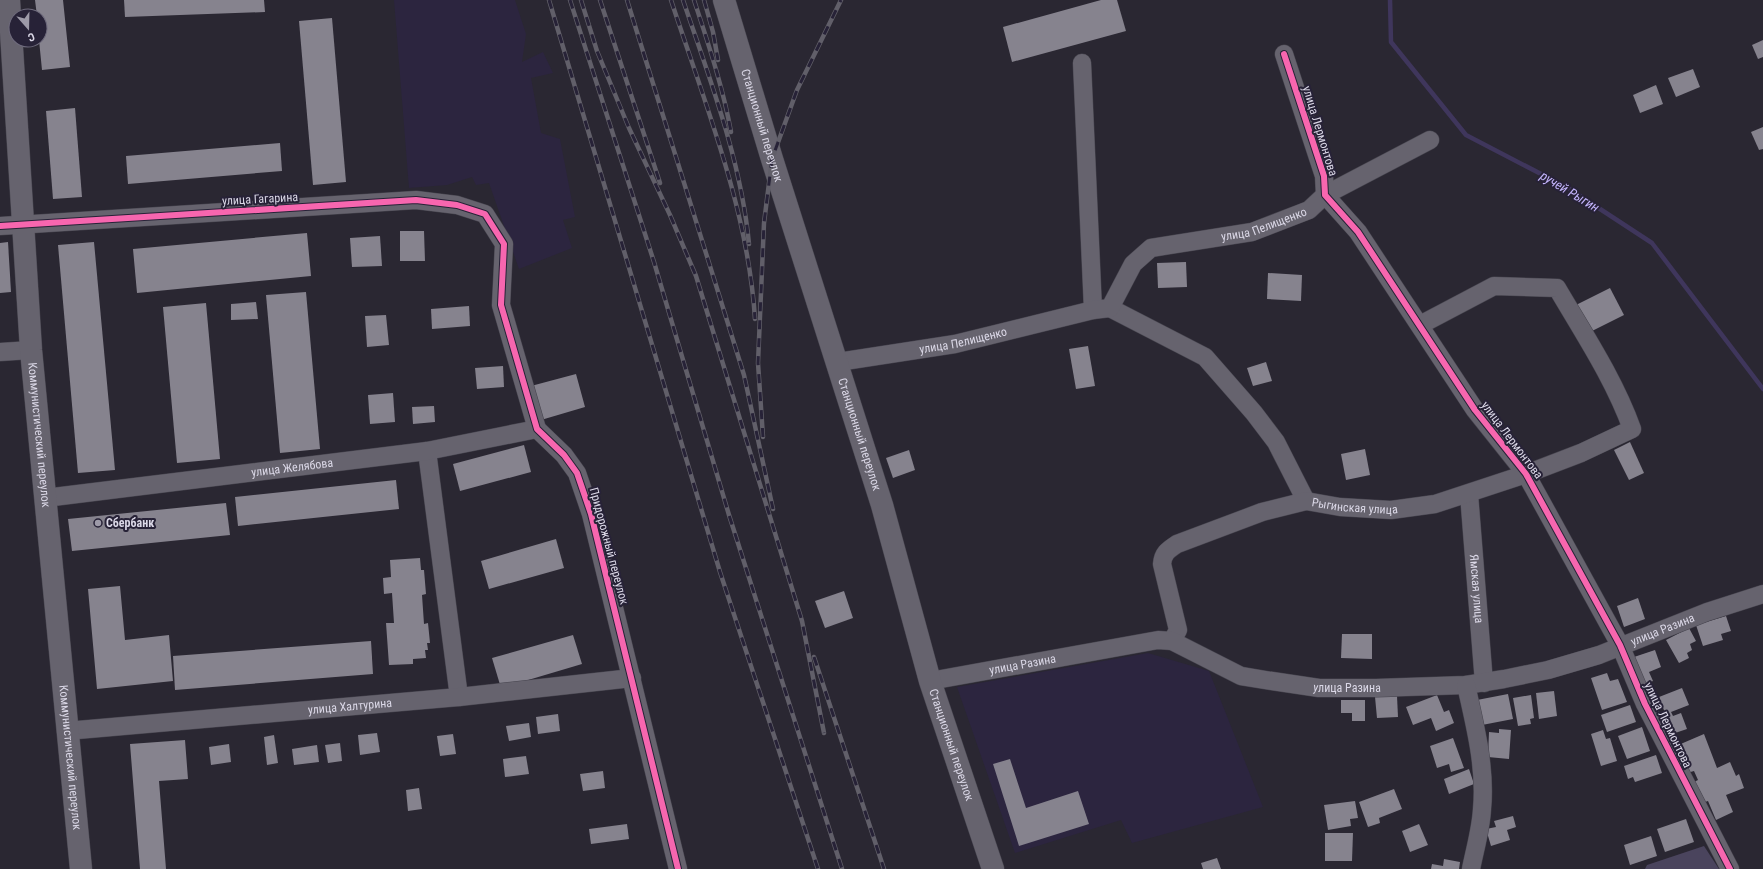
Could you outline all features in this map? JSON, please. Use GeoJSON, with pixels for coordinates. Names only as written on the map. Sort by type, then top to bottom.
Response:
{"type":"FeatureCollection","features":[{"type":"Feature","properties":{"kind":"main road","name":"Коммунистический переулок"},"geometry":{"type":"LineString","coordinates":[[9,0],[31,350],[46,498],[66,731],[81,869]]}},
{"type":"Feature","properties":{"kind":"main road","name":"Станционный переулок"},"geometry":{"type":"LineString","coordinates":[[724,0],[772,159],[838,362],[882,505],[930,680],[993,869]]}},
{"type":"Feature","properties":{"kind":"street","name":"улица Лермонтова"},"geometry":{"type":"LineString","coordinates":[[1284,54],[1324,176],[1325,195],[1358,232],[1475,410],[1526,474],[1620,645],[1652,717],[1730,869]]}},
{"type":"Feature","properties":{"kind":"street"},"geometry":{"type":"LineString","coordinates":[[1082,63],[1102,309],[1204,357],[1254,412],[1276,442],[1306,501]]}},
{"type":"Feature","properties":{"kind":"street","name":"улица Пелищенко"},"geometry":{"type":"LineString","coordinates":[[838,362],[955,344],[1102,309],[1133,264],[1151,248],[1252,232],[1309,210],[1325,195],[1430,140]]}},
{"type":"Feature","properties":{"kind":"street","name":"улица Гагарина"},"geometry":{"type":"LineString","coordinates":[[0,226],[416,200],[457,205],[485,214],[504,244]]}},
{"type":"Feature","properties":{"kind":"street","name":"Придорожный переулок"},"geometry":{"type":"LineString","coordinates":[[504,244],[501,305],[537,429],[564,455],[577,473],[591,514],[678,869]]}},
{"type":"Feature","properties":{"kind":"street","name":"Рыгинская улица"},"geometry":{"type":"LineString","coordinates":[[1172,641],[1178,630],[1162,564],[1163,556],[1167,550],[1177,544],[1262,512],[1306,501],[1340,508],[1391,510],[1435,504],[1526,474],[1581,453],[1632,429],[1623,404],[1600,361],[1557,288],[1494,286],[1420,325]]}},
{"type":"Feature","properties":{"kind":"street"},"geometry":{"type":"LineString","coordinates":[[0,352],[31,350]]}},
{"type":"Feature","properties":{"kind":"street","name":"улица Желябова"},"geometry":{"type":"LineString","coordinates":[[46,498],[427,452],[537,429]]}},
{"type":"Feature","properties":{"kind":"street"},"geometry":{"type":"LineString","coordinates":[[427,452],[460,696]]}},
{"type":"Feature","properties":{"kind":"street","name":"Ямская улица"},"geometry":{"type":"LineString","coordinates":[[1469,494],[1475,684],[1483,788],[1482,815],[1471,869]]}},
{"type":"Feature","properties":{"kind":"street","name":"улица Разина"},"geometry":{"type":"LineString","coordinates":[[930,680],[1158,640],[1172,641],[1241,676],[1319,688],[1376,688],[1475,684],[1548,670],[1598,655],[1620,645],[1707,612],[1763,594]]}},
{"type":"Feature","properties":{"kind":"street","name":"улица Халтурина"},"geometry":{"type":"LineString","coordinates":[[66,731],[460,696],[632,678]]}},
{"type":"Feature","properties":{"kind":"shaded area"},"geometry":{"type":"Polygon","coordinates":[[[394,0],[515,0],[526,34],[522,62],[543,52],[553,73],[531,78],[541,133],[560,139],[575,217],[563,220],[572,248],[519,269],[489,183],[476,185],[472,177],[447,185],[409,188],[394,0]]]}},
{"type":"Feature","properties":{"kind":"shaded area"},"geometry":{"type":"Polygon","coordinates":[[[1148,653],[1209,671],[1263,807],[1132,843],[1121,820],[1015,853],[957,687],[1148,653]]]}},
{"type":"Feature","properties":{"kind":"shaded area"},"geometry":{"type":"Polygon","coordinates":[[[1704,846],[1719,869],[1645,869],[1647,865],[1704,846]]]}},
{"type":"Feature","properties":{"kind":"building"},"geometry":{"type":"Polygon","coordinates":[[[35,0],[63,0],[70,67],[42,70],[40,48],[48,48],[48,8],[36,8],[35,0]]]}},
{"type":"Feature","properties":{"kind":"building"},"geometry":{"type":"Polygon","coordinates":[[[124,0],[264,0],[265,12],[125,17],[124,0]]]}},
{"type":"Feature","properties":{"kind":"building"},"geometry":{"type":"Polygon","coordinates":[[[1101,0],[1117,0],[1126,31],[1012,62],[1003,27],[1101,0]]]}},
{"type":"Feature","properties":{"kind":"building"},"geometry":{"type":"Polygon","coordinates":[[[332,18],[346,182],[313,185],[299,21],[332,18]]]}},
{"type":"Feature","properties":{"kind":"building"},"geometry":{"type":"Polygon","coordinates":[[[1763,40],[1763,57],[1758,59],[1752,45],[1763,40]]]}},
{"type":"Feature","properties":{"kind":"building"},"geometry":{"type":"Polygon","coordinates":[[[1693,69],[1700,87],[1676,97],[1668,78],[1693,69]]]}},
{"type":"Feature","properties":{"kind":"building"},"geometry":{"type":"Polygon","coordinates":[[[1656,85],[1663,104],[1640,113],[1633,95],[1656,85]]]}},
{"type":"Feature","properties":{"kind":"building"},"geometry":{"type":"Polygon","coordinates":[[[75,108],[82,197],[53,199],[46,111],[75,108]]]}},
{"type":"Feature","properties":{"kind":"building"},"geometry":{"type":"Polygon","coordinates":[[[1763,127],[1763,149],[1759,150],[1751,132],[1763,127]]]}},
{"type":"Feature","properties":{"kind":"building"},"geometry":{"type":"Polygon","coordinates":[[[280,143],[282,171],[128,184],[126,156],[280,143]]]}},
{"type":"Feature","properties":{"kind":"building"},"geometry":{"type":"Polygon","coordinates":[[[400,231],[424,231],[425,261],[400,261],[400,231]]]}},
{"type":"Feature","properties":{"kind":"building"},"geometry":{"type":"Polygon","coordinates":[[[307,233],[311,276],[137,293],[133,249],[307,233]]]}},
{"type":"Feature","properties":{"kind":"building"},"geometry":{"type":"Polygon","coordinates":[[[380,236],[382,266],[352,267],[350,238],[380,236]]]}},
{"type":"Feature","properties":{"kind":"building"},"geometry":{"type":"Polygon","coordinates":[[[8,242],[11,292],[0,293],[0,243],[8,242]]]}},
{"type":"Feature","properties":{"kind":"building"},"geometry":{"type":"Polygon","coordinates":[[[94,242],[115,470],[78,473],[58,245],[94,242]]]}},
{"type":"Feature","properties":{"kind":"building"},"geometry":{"type":"Polygon","coordinates":[[[1186,262],[1187,287],[1158,288],[1157,263],[1186,262]]]}},
{"type":"Feature","properties":{"kind":"building"},"geometry":{"type":"Polygon","coordinates":[[[1268,273],[1302,275],[1301,301],[1267,299],[1268,273]]]}},
{"type":"Feature","properties":{"kind":"building"},"geometry":{"type":"Polygon","coordinates":[[[1610,288],[1624,315],[1590,332],[1576,305],[1610,288]]]}},
{"type":"Feature","properties":{"kind":"building"},"geometry":{"type":"Polygon","coordinates":[[[306,292],[320,449],[280,453],[266,295],[306,292]]]}},
{"type":"Feature","properties":{"kind":"building"},"geometry":{"type":"Polygon","coordinates":[[[256,302],[258,319],[231,320],[231,304],[256,302]]]}},
{"type":"Feature","properties":{"kind":"building"},"geometry":{"type":"Polygon","coordinates":[[[206,303],[220,459],[177,463],[163,307],[206,303]]]}},
{"type":"Feature","properties":{"kind":"building"},"geometry":{"type":"Polygon","coordinates":[[[469,306],[470,326],[432,329],[431,309],[469,306]]]}},
{"type":"Feature","properties":{"kind":"building"},"geometry":{"type":"Polygon","coordinates":[[[386,315],[389,345],[367,347],[365,316],[386,315]]]}},
{"type":"Feature","properties":{"kind":"building"},"geometry":{"type":"Polygon","coordinates":[[[1088,346],[1095,386],[1076,389],[1069,349],[1088,346]]]}},
{"type":"Feature","properties":{"kind":"building"},"geometry":{"type":"Polygon","coordinates":[[[1266,362],[1272,381],[1253,386],[1247,368],[1266,362]]]}},
{"type":"Feature","properties":{"kind":"building"},"geometry":{"type":"Polygon","coordinates":[[[503,366],[504,387],[477,389],[475,368],[503,366]]]}},
{"type":"Feature","properties":{"kind":"building"},"geometry":{"type":"Polygon","coordinates":[[[576,374],[585,407],[541,420],[531,386],[576,374]]]}},
{"type":"Feature","properties":{"kind":"building"},"geometry":{"type":"Polygon","coordinates":[[[393,393],[395,422],[370,424],[368,395],[393,393]]]}},
{"type":"Feature","properties":{"kind":"building"},"geometry":{"type":"Polygon","coordinates":[[[434,406],[435,422],[413,424],[412,407],[434,406]]]}},
{"type":"Feature","properties":{"kind":"building"},"geometry":{"type":"Polygon","coordinates":[[[1630,442],[1644,473],[1629,480],[1614,450],[1630,442]]]}},
{"type":"Feature","properties":{"kind":"building"},"geometry":{"type":"Polygon","coordinates":[[[524,445],[531,472],[460,491],[453,464],[524,445]]]}},
{"type":"Feature","properties":{"kind":"building"},"geometry":{"type":"Polygon","coordinates":[[[1365,449],[1370,475],[1346,480],[1341,454],[1365,449]]]}},
{"type":"Feature","properties":{"kind":"building"},"geometry":{"type":"Polygon","coordinates":[[[909,450],[915,470],[893,478],[886,458],[909,450]]]}},
{"type":"Feature","properties":{"kind":"building"},"geometry":{"type":"Polygon","coordinates":[[[396,480],[399,509],[238,526],[235,497],[396,480]]]}},
{"type":"Feature","properties":{"kind":"building"},"geometry":{"type":"Polygon","coordinates":[[[226,503],[230,535],[72,551],[68,519],[226,503]]]}},
{"type":"Feature","properties":{"kind":"building"},"geometry":{"type":"Polygon","coordinates":[[[556,539],[564,568],[489,589],[481,561],[556,539]]]}},
{"type":"Feature","properties":{"kind":"building"},"geometry":{"type":"Polygon","coordinates":[[[420,558],[421,570],[424,570],[426,594],[422,595],[424,624],[428,623],[430,643],[427,643],[428,650],[425,650],[426,658],[413,659],[413,664],[389,665],[386,623],[394,623],[392,593],[384,594],[383,578],[391,577],[390,560],[420,558]]]}},
{"type":"Feature","properties":{"kind":"building"},"geometry":{"type":"Polygon","coordinates":[[[120,586],[125,640],[169,635],[173,681],[97,689],[88,589],[120,586]]]}},
{"type":"Feature","properties":{"kind":"building"},"geometry":{"type":"Polygon","coordinates":[[[844,591],[853,618],[825,628],[815,601],[844,591]]]}},
{"type":"Feature","properties":{"kind":"building"},"geometry":{"type":"Polygon","coordinates":[[[1638,598],[1645,619],[1624,627],[1617,606],[1638,598]]]}},
{"type":"Feature","properties":{"kind":"building"},"geometry":{"type":"Polygon","coordinates":[[[1726,616],[1731,631],[1721,634],[1723,640],[1703,646],[1696,625],[1726,616]]]}},
{"type":"Feature","properties":{"kind":"building"},"geometry":{"type":"Polygon","coordinates":[[[1689,628],[1696,641],[1690,644],[1692,650],[1687,653],[1689,658],[1679,663],[1666,640],[1689,628]]]}},
{"type":"Feature","properties":{"kind":"building"},"geometry":{"type":"Polygon","coordinates":[[[1342,634],[1372,634],[1372,659],[1341,658],[1342,634]]]}},
{"type":"Feature","properties":{"kind":"building"},"geometry":{"type":"Polygon","coordinates":[[[573,635],[582,664],[501,688],[492,658],[573,635]]]}},
{"type":"Feature","properties":{"kind":"building"},"geometry":{"type":"Polygon","coordinates":[[[371,641],[373,674],[175,690],[173,656],[371,641]]]}},
{"type":"Feature","properties":{"kind":"building"},"geometry":{"type":"Polygon","coordinates":[[[1655,650],[1661,667],[1649,672],[1653,681],[1640,686],[1634,657],[1655,650]]]}},
{"type":"Feature","properties":{"kind":"building"},"geometry":{"type":"Polygon","coordinates":[[[1607,673],[1610,681],[1618,679],[1627,702],[1602,710],[1591,678],[1607,673]]]}},
{"type":"Feature","properties":{"kind":"building"},"geometry":{"type":"Polygon","coordinates":[[[1682,688],[1689,705],[1671,712],[1673,716],[1681,713],[1687,729],[1669,735],[1662,714],[1665,713],[1659,697],[1682,688]]]}},
{"type":"Feature","properties":{"kind":"building"},"geometry":{"type":"Polygon","coordinates":[[[1554,691],[1557,716],[1539,719],[1536,693],[1554,691]]]}},
{"type":"Feature","properties":{"kind":"building"},"geometry":{"type":"Polygon","coordinates":[[[1508,694],[1513,719],[1482,725],[1477,700],[1508,694]]]}},
{"type":"Feature","properties":{"kind":"building"},"geometry":{"type":"Polygon","coordinates":[[[1437,695],[1444,712],[1449,710],[1454,723],[1436,731],[1431,718],[1413,725],[1406,707],[1437,695]]]}},
{"type":"Feature","properties":{"kind":"building"},"geometry":{"type":"Polygon","coordinates":[[[1531,695],[1534,718],[1530,719],[1531,724],[1518,726],[1513,698],[1531,695]]]}},
{"type":"Feature","properties":{"kind":"building"},"geometry":{"type":"Polygon","coordinates":[[[1397,696],[1398,717],[1377,718],[1375,697],[1397,696]]]}},
{"type":"Feature","properties":{"kind":"building"},"geometry":{"type":"Polygon","coordinates":[[[1341,700],[1365,700],[1365,721],[1352,721],[1352,713],[1341,713],[1341,700]]]}},
{"type":"Feature","properties":{"kind":"building"},"geometry":{"type":"Polygon","coordinates":[[[1630,705],[1636,722],[1607,732],[1601,715],[1630,705]]]}},
{"type":"Feature","properties":{"kind":"building"},"geometry":{"type":"Polygon","coordinates":[[[558,714],[560,731],[538,734],[536,717],[558,714]]]}},
{"type":"Feature","properties":{"kind":"building"},"geometry":{"type":"Polygon","coordinates":[[[529,723],[531,737],[509,741],[506,726],[529,723]]]}},
{"type":"Feature","properties":{"kind":"building"},"geometry":{"type":"Polygon","coordinates":[[[1642,727],[1650,751],[1627,759],[1618,736],[1642,727]]]}},
{"type":"Feature","properties":{"kind":"building"},"geometry":{"type":"Polygon","coordinates":[[[1499,729],[1511,730],[1509,759],[1488,757],[1489,732],[1499,733],[1499,729]]]}},
{"type":"Feature","properties":{"kind":"building"},"geometry":{"type":"Polygon","coordinates":[[[1603,730],[1606,739],[1610,738],[1617,761],[1601,766],[1591,734],[1603,730]]]}},
{"type":"Feature","properties":{"kind":"building"},"geometry":{"type":"Polygon","coordinates":[[[377,733],[380,752],[360,755],[358,735],[377,733]]]}},
{"type":"Feature","properties":{"kind":"building"},"geometry":{"type":"Polygon","coordinates":[[[453,734],[456,754],[440,756],[437,736],[453,734]]]}},
{"type":"Feature","properties":{"kind":"building"},"geometry":{"type":"Polygon","coordinates":[[[1704,734],[1717,768],[1730,762],[1736,776],[1739,774],[1744,788],[1726,795],[1733,812],[1716,820],[1708,801],[1702,803],[1694,782],[1698,780],[1694,771],[1687,773],[1676,746],[1704,734]]]}},
{"type":"Feature","properties":{"kind":"building"},"geometry":{"type":"Polygon","coordinates":[[[274,735],[278,763],[267,765],[264,737],[274,735]]]}},
{"type":"Feature","properties":{"kind":"building"},"geometry":{"type":"Polygon","coordinates":[[[1453,738],[1464,768],[1451,772],[1449,764],[1437,768],[1430,746],[1453,738]]]}},
{"type":"Feature","properties":{"kind":"building"},"geometry":{"type":"Polygon","coordinates":[[[185,740],[188,779],[159,781],[166,869],[140,869],[130,744],[185,740]]]}},
{"type":"Feature","properties":{"kind":"building"},"geometry":{"type":"Polygon","coordinates":[[[340,743],[342,761],[328,763],[325,745],[340,743]]]}},
{"type":"Feature","properties":{"kind":"building"},"geometry":{"type":"Polygon","coordinates":[[[229,744],[231,762],[211,765],[209,747],[229,744]]]}},
{"type":"Feature","properties":{"kind":"building"},"geometry":{"type":"Polygon","coordinates":[[[317,745],[319,762],[294,765],[292,749],[317,745]]]}},
{"type":"Feature","properties":{"kind":"building"},"geometry":{"type":"Polygon","coordinates":[[[1656,755],[1662,773],[1635,782],[1633,777],[1628,779],[1624,766],[1656,755]]]}},
{"type":"Feature","properties":{"kind":"building"},"geometry":{"type":"Polygon","coordinates":[[[526,756],[529,774],[505,777],[503,759],[526,756]]]}},
{"type":"Feature","properties":{"kind":"building"},"geometry":{"type":"Polygon","coordinates":[[[1010,759],[1026,808],[1078,791],[1089,824],[1019,846],[993,764],[1010,759]]]}},
{"type":"Feature","properties":{"kind":"building"},"geometry":{"type":"Polygon","coordinates":[[[1469,769],[1474,784],[1449,794],[1444,779],[1469,769]]]}},
{"type":"Feature","properties":{"kind":"building"},"geometry":{"type":"Polygon","coordinates":[[[603,771],[605,788],[583,791],[580,774],[603,771]]]}},
{"type":"Feature","properties":{"kind":"building"},"geometry":{"type":"Polygon","coordinates":[[[419,788],[422,809],[408,811],[406,790],[419,788]]]}},
{"type":"Feature","properties":{"kind":"building"},"geometry":{"type":"Polygon","coordinates":[[[1394,789],[1402,809],[1379,818],[1380,823],[1368,827],[1359,802],[1394,789]]]}},
{"type":"Feature","properties":{"kind":"building"},"geometry":{"type":"Polygon","coordinates":[[[1355,801],[1358,818],[1350,819],[1351,826],[1328,830],[1324,805],[1355,801]]]}},
{"type":"Feature","properties":{"kind":"building"},"geometry":{"type":"Polygon","coordinates":[[[1513,816],[1516,827],[1507,830],[1510,840],[1491,846],[1486,829],[1496,827],[1494,821],[1513,816]]]}},
{"type":"Feature","properties":{"kind":"building"},"geometry":{"type":"Polygon","coordinates":[[[1686,819],[1694,842],[1665,852],[1657,829],[1686,819]]]}},
{"type":"Feature","properties":{"kind":"building"},"geometry":{"type":"Polygon","coordinates":[[[627,824],[629,839],[591,844],[589,829],[627,824]]]}},
{"type":"Feature","properties":{"kind":"building"},"geometry":{"type":"Polygon","coordinates":[[[1419,824],[1428,845],[1410,852],[1402,831],[1419,824]]]}},
{"type":"Feature","properties":{"kind":"building"},"geometry":{"type":"Polygon","coordinates":[[[1325,833],[1353,833],[1352,861],[1325,861],[1325,833]]]}},
{"type":"Feature","properties":{"kind":"building"},"geometry":{"type":"Polygon","coordinates":[[[1651,836],[1657,856],[1630,865],[1624,845],[1651,836]]]}},
{"type":"Feature","properties":{"kind":"building"},"geometry":{"type":"Polygon","coordinates":[[[1217,858],[1221,869],[1203,869],[1201,863],[1217,858]]]}},
{"type":"Feature","properties":{"kind":"building"},"geometry":{"type":"Polygon","coordinates":[[[1444,859],[1460,862],[1459,869],[1431,869],[1432,864],[1443,866],[1444,859]]]}},
{"type":"Feature","properties":{"kind":"waterway","name":"ручей Рыгин"},"geometry":{"type":"LineString","coordinates":[[1390,0],[1391,42],[1466,135],[1568,188],[1652,243],[1763,389]]}},
{"type":"Feature","properties":{"kind":"railway"},"geometry":{"type":"LineString","coordinates":[[549,0],[720,572],[818,869]]}},
{"type":"Feature","properties":{"kind":"railway"},"geometry":{"type":"LineString","coordinates":[[570,0],[654,262],[729,515],[842,869]]}},
{"type":"Feature","properties":{"kind":"railway"},"geometry":{"type":"LineString","coordinates":[[581,0],[597,51],[629,128],[670,215],[696,276],[802,621],[824,733]]}},
{"type":"Feature","properties":{"kind":"railway"},"geometry":{"type":"LineString","coordinates":[[600,0],[660,183]]}},
{"type":"Feature","properties":{"kind":"railway"},"geometry":{"type":"LineString","coordinates":[[627,0],[744,375],[773,509]]}},
{"type":"Feature","properties":{"kind":"railway"},"geometry":{"type":"LineString","coordinates":[[671,0],[711,118],[734,197],[744,237],[751,278],[755,319]]}},
{"type":"Feature","properties":{"kind":"railway"},"geometry":{"type":"LineString","coordinates":[[683,0],[714,90],[732,151],[745,213],[749,244]]}},
{"type":"Feature","properties":{"kind":"railway"},"geometry":{"type":"LineString","coordinates":[[694,0],[710,49],[728,115],[731,132]]}},
{"type":"Feature","properties":{"kind":"railway"},"geometry":{"type":"LineString","coordinates":[[704,0],[713,32],[718,60]]}},
{"type":"Feature","properties":{"kind":"railway"},"geometry":{"type":"LineString","coordinates":[[763,437],[758,363],[764,223],[772,159],[797,90],[841,0]]}},
{"type":"Feature","properties":{"kind":"railway"},"geometry":{"type":"LineString","coordinates":[[814,657],[884,869]]}},
{"type":"Feature","properties":{"kind":"cycle path"},"geometry":{"type":"LineString","coordinates":[[1284,54],[1324,176],[1325,195],[1358,232],[1475,410],[1526,474],[1620,645],[1645,704],[1730,869]]}},
{"type":"Feature","properties":{"kind":"cycle path"},"geometry":{"type":"LineString","coordinates":[[0,226],[416,200],[457,205],[485,214],[504,244],[501,305],[537,429],[564,455],[577,473],[591,514],[678,869]]}},
{"type":"Feature","properties":{"kind":"place","name":"Сбербанк"},"geometry":{"type":"Point","coordinates":[98,523]}}]}
